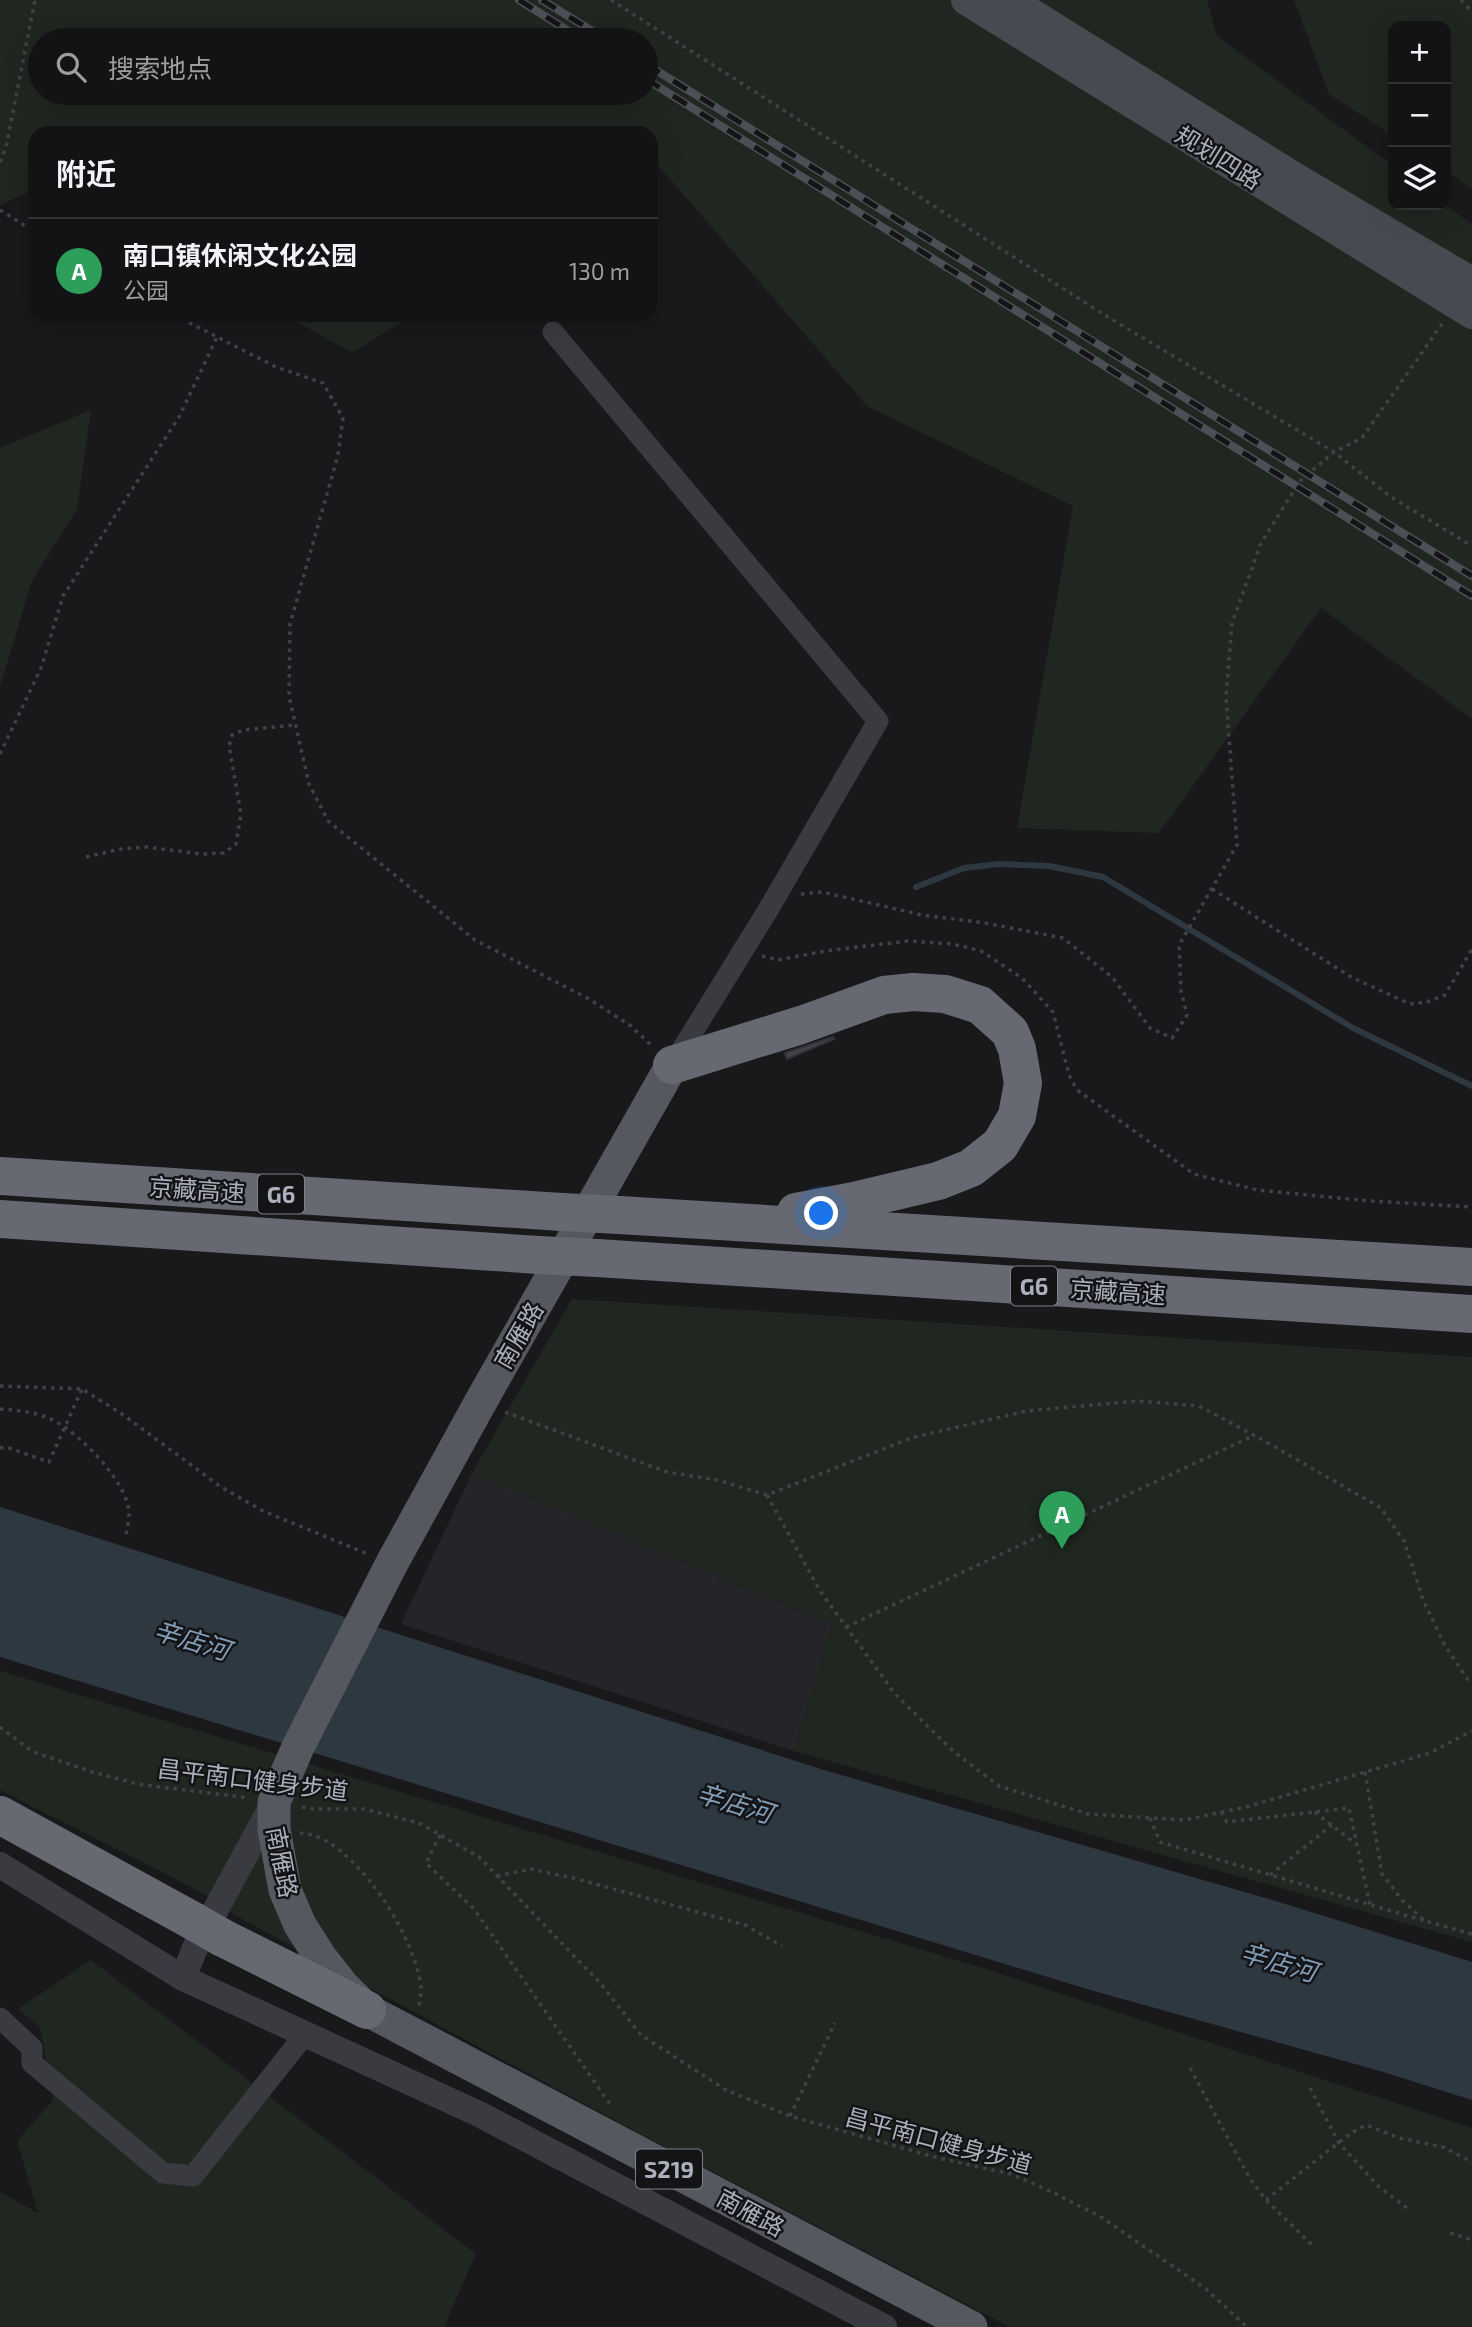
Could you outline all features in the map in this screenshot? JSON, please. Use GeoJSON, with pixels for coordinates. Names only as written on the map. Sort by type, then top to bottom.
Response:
{"type":"FeatureCollection","features":[{"type":"Feature","properties":{"kind":"highway"},"geometry":{"type":"LineString","coordinates":[[672,1065],[801,1025],[884,995],[913,992],[944,994],[980,1005],[1010,1032],[1017,1049],[1023,1083],[1017,1116],[1000,1144],[971,1168],[938,1181],[854,1201],[739,1222]]}},
{"type":"Feature","properties":{"kind":"highway","name":"京藏高速"},"geometry":{"type":"LineString","coordinates":[[0,1176],[1472,1267]]}},
{"type":"Feature","properties":{"kind":"highway","name":"京藏高速"},"geometry":{"type":"LineString","coordinates":[[0,1219],[1472,1314]]}},
{"type":"Feature","properties":{"kind":"highway"},"geometry":{"type":"LineString","coordinates":[[0,1815],[208,1929],[367,2010]]}},
{"type":"Feature","properties":{"kind":"main road","name":"规划四路"},"geometry":{"type":"LineString","coordinates":[[966,0],[1467,300]]}},
{"type":"Feature","properties":{"kind":"main road","name":"规划四路"},"geometry":{"type":"LineString","coordinates":[[1010,0],[1294,177],[1467,300]]}},
{"type":"Feature","properties":{"kind":"main road","name":"南雁路"},"geometry":{"type":"LineString","coordinates":[[672,1065],[392,1563],[298,1747],[274,1815],[285,1890],[300,1925],[343,1986],[367,2010],[971,2327]]}},
{"type":"Feature","properties":{"kind":"street"},"geometry":{"type":"LineString","coordinates":[[553,332],[878,721],[777,896],[672,1065]]}},
{"type":"Feature","properties":{"kind":"street"},"geometry":{"type":"LineString","coordinates":[[183,1978],[195,1948],[274,1815]]}},
{"type":"Feature","properties":{"kind":"street"},"geometry":{"type":"LineString","coordinates":[[0,1866],[183,1978],[306,2032],[479,2115],[884,2327]]}},
{"type":"Feature","properties":{"kind":"street"},"geometry":{"type":"LineString","coordinates":[[0,2018],[32,2048],[32,2063],[163,2173],[193,2176],[306,2032]]}},
{"type":"Feature","properties":{"kind":"path"},"geometry":{"type":"LineString","coordinates":[[29,28],[35,0]]}},
{"type":"Feature","properties":{"kind":"path"},"geometry":{"type":"LineString","coordinates":[[611,0],[655,28]]}},
{"type":"Feature","properties":{"kind":"path"},"geometry":{"type":"LineString","coordinates":[[1461,0],[1472,12]]}},
{"type":"Feature","properties":{"kind":"path"},"geometry":{"type":"LineString","coordinates":[[658,30],[1103,313],[1334,452],[1391,497],[1472,546]]}},
{"type":"Feature","properties":{"kind":"path"},"geometry":{"type":"LineString","coordinates":[[0,162],[6,147],[28,35]]}},
{"type":"Feature","properties":{"kind":"path"},"geometry":{"type":"LineString","coordinates":[[0,210],[28,228]]}},
{"type":"Feature","properties":{"kind":"path"},"geometry":{"type":"LineString","coordinates":[[777,896],[822,892],[922,915],[985,923],[1063,938],[1112,977],[1150,1028],[1172,1038],[1187,1015],[1181,991],[1179,946],[1237,845],[1226,696],[1233,623],[1261,542],[1300,481],[1334,452],[1362,438],[1467,300]]}},
{"type":"Feature","properties":{"kind":"path"},"geometry":{"type":"LineString","coordinates":[[188,322],[276,367],[323,383],[343,418],[338,455],[290,624],[289,696],[309,783],[328,821],[475,940],[589,999],[631,1026],[672,1065]]}},
{"type":"Feature","properties":{"kind":"path"},"geometry":{"type":"LineString","coordinates":[[0,754],[41,668],[63,596],[179,417],[217,337]]}},
{"type":"Feature","properties":{"kind":"path"},"geometry":{"type":"LineString","coordinates":[[86,857],[121,849],[146,847],[201,854],[224,853],[236,844],[241,814],[229,746],[232,735],[243,730],[295,724]]}},
{"type":"Feature","properties":{"kind":"path"},"geometry":{"type":"LineString","coordinates":[[1212,889],[1351,977],[1410,1004],[1427,1002],[1445,995],[1472,948]]}},
{"type":"Feature","properties":{"kind":"path"},"geometry":{"type":"LineString","coordinates":[[743,951],[778,960],[825,951],[908,941],[953,944],[982,951],[1022,978],[1053,1012],[1069,1075],[1077,1090],[1194,1174],[1257,1190],[1369,1201],[1472,1207]]}},
{"type":"Feature","properties":{"kind":"path"},"geometry":{"type":"LineString","coordinates":[[0,1386],[82,1389],[221,1487],[262,1511],[392,1563]]}},
{"type":"Feature","properties":{"kind":"path"},"geometry":{"type":"LineString","coordinates":[[0,1448],[6,1447],[49,1462],[82,1389]]}},
{"type":"Feature","properties":{"kind":"path"},"geometry":{"type":"LineString","coordinates":[[480,1403],[667,1472],[718,1480],[767,1495],[911,1438],[1026,1411],[1138,1401],[1199,1406],[1381,1508],[1404,1541],[1423,1600],[1444,1644],[1472,1684]]}},
{"type":"Feature","properties":{"kind":"path"},"geometry":{"type":"LineString","coordinates":[[0,1409],[24,1411],[53,1420],[89,1450],[122,1488],[129,1512],[126,1535]]}},
{"type":"Feature","properties":{"kind":"path"},"geometry":{"type":"LineString","coordinates":[[846,1627],[1255,1435]]}},
{"type":"Feature","properties":{"kind":"path"},"geometry":{"type":"LineString","coordinates":[[767,1495],[820,1591],[895,1694],[954,1752],[999,1786],[1088,1814],[1185,1820],[1430,1753],[1472,1731]]}},
{"type":"Feature","properties":{"kind":"path","name":"昌平南口健身步道"},"geometry":{"type":"LineString","coordinates":[[0,1727],[33,1752],[137,1784],[274,1815],[314,1809],[364,1809],[419,1823],[479,1857],[601,1984],[641,2035],[726,2090],[790,2116],[938,2158],[1011,2174],[1052,2192],[1101,2217],[1196,2282],[1247,2327]]}},
{"type":"Feature","properties":{"kind":"path"},"geometry":{"type":"LineString","coordinates":[[1365,1772],[1382,1874],[1424,1922]]}},
{"type":"Feature","properties":{"kind":"path"},"geometry":{"type":"LineString","coordinates":[[1221,1812],[1227,1822],[1349,1808],[1370,1905]]}},
{"type":"Feature","properties":{"kind":"path"},"geometry":{"type":"LineString","coordinates":[[1315,1812],[1357,1846]]}},
{"type":"Feature","properties":{"kind":"path"},"geometry":{"type":"LineString","coordinates":[[274,1815],[316,1836],[346,1856],[393,1914],[408,1938],[421,1988],[415,2035]]}},
{"type":"Feature","properties":{"kind":"path"},"geometry":{"type":"LineString","coordinates":[[1150,1818],[1160,1842],[1472,1934]]}},
{"type":"Feature","properties":{"kind":"path"},"geometry":{"type":"LineString","coordinates":[[1270,1875],[1332,1825]]}},
{"type":"Feature","properties":{"kind":"path"},"geometry":{"type":"LineString","coordinates":[[440,1835],[426,1863],[474,1909],[615,2112]]}},
{"type":"Feature","properties":{"kind":"path"},"geometry":{"type":"LineString","coordinates":[[497,1876],[531,1869],[577,1879],[745,1925],[782,1946]]}},
{"type":"Feature","properties":{"kind":"path"},"geometry":{"type":"LineString","coordinates":[[790,2116],[835,2023]]}},
{"type":"Feature","properties":{"kind":"path"},"geometry":{"type":"LineString","coordinates":[[1190,2068],[1250,2179],[1266,2200],[1313,2246]]}},
{"type":"Feature","properties":{"kind":"path"},"geometry":{"type":"LineString","coordinates":[[1310,2088],[1339,2143],[1378,2187],[1411,2211]]}},
{"type":"Feature","properties":{"kind":"path"},"geometry":{"type":"LineString","coordinates":[[1266,2200],[1366,2124],[1399,2138],[1443,2147],[1472,2162]]}},
{"type":"Feature","properties":{"kind":"path"},"geometry":{"type":"LineString","coordinates":[[1450,2234],[1472,2240]]}},
{"type":"Feature","properties":{"kind":"shaded area"},"geometry":{"type":"Polygon","coordinates":[[[0,0],[1207,0],[1217,36],[1388,162],[1388,210],[1451,209],[1472,224],[1472,719],[1321,608],[1159,833],[1017,828],[1073,506],[867,406],[658,165],[658,126],[28,126],[28,192],[0,205],[0,0]]]}},
{"type":"Feature","properties":{"kind":"shaded area"},"geometry":{"type":"Polygon","coordinates":[[[1294,0],[1472,0],[1472,189],[1451,174],[1451,21],[1388,21],[1388,133],[1329,94],[1294,0]]]}},
{"type":"Feature","properties":{"kind":"shaded area"},"geometry":{"type":"Polygon","coordinates":[[[297,322],[402,322],[352,353],[297,322]]]}},
{"type":"Feature","properties":{"kind":"shaded area"},"geometry":{"type":"Polygon","coordinates":[[[91,410],[77,509],[32,581],[0,686],[0,448],[91,410]]]}},
{"type":"Feature","properties":{"kind":"shaded area"},"geometry":{"type":"Polygon","coordinates":[[[572,1299],[1472,1357],[1472,1942],[794,1751],[832,1624],[472,1473],[572,1299]]]}},
{"type":"Feature","properties":{"kind":"shaded area"},"geometry":{"type":"Polygon","coordinates":[[[472,1473],[833,1625],[794,1751],[401,1624],[472,1473]]]}},
{"type":"Feature","properties":{"kind":"shaded area"},"geometry":{"type":"Polygon","coordinates":[[[0,1671],[973,1965],[1472,2128],[1472,2327],[1010,2327],[635,2131],[247,1922],[193,1888],[0,1790],[0,1671]]]}},
{"type":"Feature","properties":{"kind":"shaded area"},"geometry":{"type":"Polygon","coordinates":[[[91,1960],[476,2254],[444,2327],[0,2327],[0,2192],[38,2213],[17,2141],[53,2100],[40,2027],[18,2009],[91,1960]]]}},
{"type":"Feature","properties":{"kind":"water","name":"辛店河"},"geometry":{"type":"Polygon","coordinates":[[[0,1507],[824,1770],[1282,1903],[1472,1962],[1472,2100],[1380,2071],[1087,1989],[0,1657],[0,1507]]]}},
{"type":"Feature","properties":{"kind":"building"},"geometry":{"type":"Polygon","coordinates":[[[833,1037],[834,1039],[787,1059],[785,1053],[833,1037]]]}},
{"type":"Feature","properties":{"kind":"waterway"},"geometry":{"type":"LineString","coordinates":[[916,887],[964,868],[999,864],[1049,866],[1103,877],[1353,1028],[1472,1086]]}},
{"type":"Feature","properties":{"kind":"railway"},"geometry":{"type":"LineString","coordinates":[[519,0],[564,28]]}},
{"type":"Feature","properties":{"kind":"railway"},"geometry":{"type":"LineString","coordinates":[[542,0],[588,28]]}},
{"type":"Feature","properties":{"kind":"railway"},"geometry":{"type":"LineString","coordinates":[[658,71],[1472,576]]}},
{"type":"Feature","properties":{"kind":"railway"},"geometry":{"type":"LineString","coordinates":[[658,87],[1472,596]]}},
{"type":"Feature","properties":{"kind":"place","name":"南口镇休闲文化公园"},"geometry":{"type":"Point","coordinates":[1062,1549]}}]}
